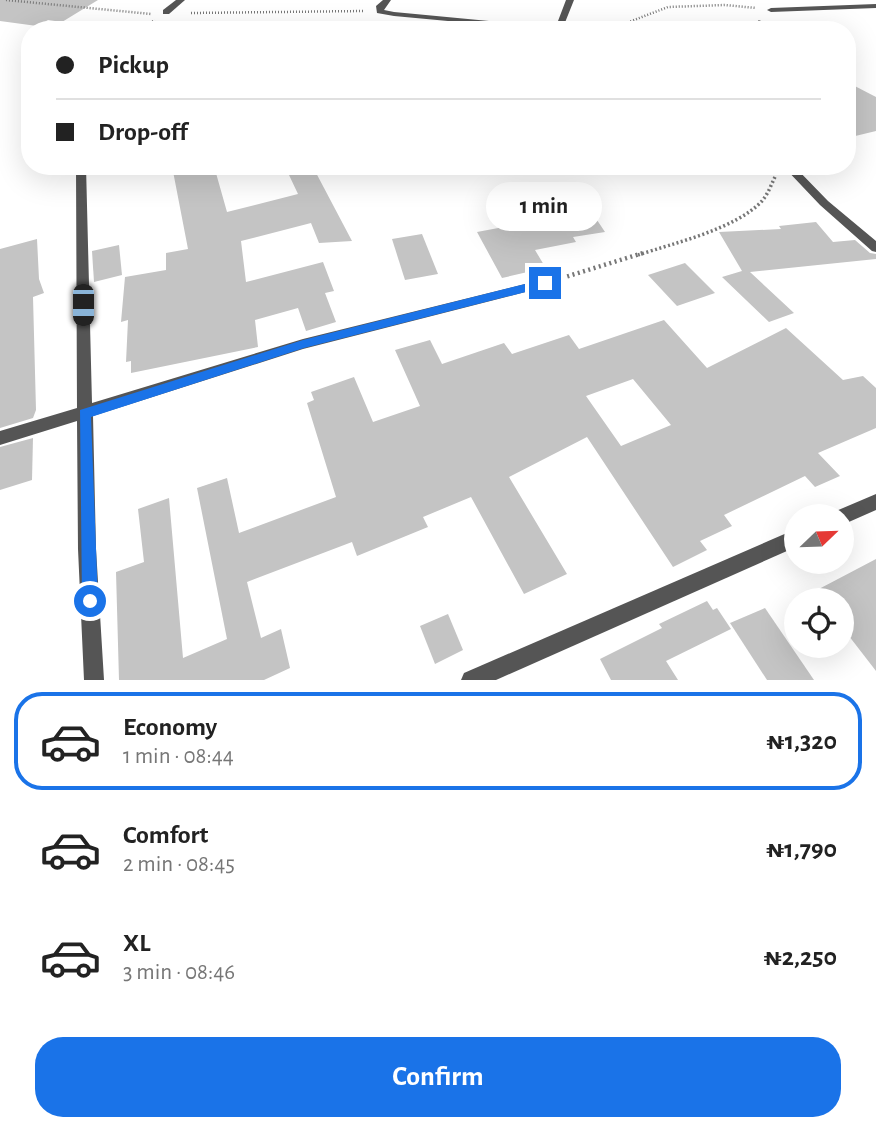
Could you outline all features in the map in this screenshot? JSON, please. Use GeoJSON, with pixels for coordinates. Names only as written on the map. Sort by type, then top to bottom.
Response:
{"type":"FeatureCollection","features":[{"type":"Feature","properties":{"kind":"street"},"geometry":{"type":"LineString","coordinates":[[166,12],[181,0]]}},
{"type":"Feature","properties":{"kind":"street"},"geometry":{"type":"LineString","coordinates":[[387,0],[380,6],[380,11],[468,21]]}},
{"type":"Feature","properties":{"kind":"street"},"geometry":{"type":"LineString","coordinates":[[562,21],[570,0]]}},
{"type":"Feature","properties":{"kind":"street"},"geometry":{"type":"LineString","coordinates":[[771,10],[875,2]]}},
{"type":"Feature","properties":{"kind":"street"},"geometry":{"type":"LineString","coordinates":[[80,175],[84,414],[94,680]]}},
{"type":"Feature","properties":{"kind":"street"},"geometry":{"type":"LineString","coordinates":[[791,175],[876,248]]}},
{"type":"Feature","properties":{"kind":"street"},"geometry":{"type":"LineString","coordinates":[[0,438],[303,344],[545,283]]}},
{"type":"Feature","properties":{"kind":"street"},"geometry":{"type":"LineString","coordinates":[[854,512],[876,502]]}},
{"type":"Feature","properties":{"kind":"street"},"geometry":{"type":"LineString","coordinates":[[471,680],[784,543]]}},
{"type":"Feature","properties":{"kind":"path"},"geometry":{"type":"LineString","coordinates":[[631,21],[668,7],[725,5],[771,10]]}},
{"type":"Feature","properties":{"kind":"path"},"geometry":{"type":"LineString","coordinates":[[545,283],[692,236],[742,216],[762,201],[779,175]]}},
{"type":"Feature","properties":{"kind":"building"},"geometry":{"type":"Polygon","coordinates":[[[0,0],[98,0],[64,21],[21,21],[21,24],[0,21],[0,0]]]}},
{"type":"Feature","properties":{"kind":"building"},"geometry":{"type":"Polygon","coordinates":[[[856,87],[876,97],[876,131],[856,136],[856,87]]]}},
{"type":"Feature","properties":{"kind":"building"},"geometry":{"type":"Polygon","coordinates":[[[174,175],[217,175],[227,212],[298,194],[289,175],[317,175],[352,241],[319,243],[311,223],[241,241],[246,282],[323,262],[334,291],[325,293],[336,322],[306,331],[298,308],[255,320],[258,347],[131,373],[131,361],[126,362],[128,320],[121,322],[125,277],[166,270],[166,253],[188,249],[174,175]]]}},
{"type":"Feature","properties":{"kind":"building"},"geometry":{"type":"Polygon","coordinates":[[[585,202],[605,232],[573,237],[576,242],[535,250],[544,265],[531,268],[532,271],[502,278],[477,232],[509,226],[506,219],[585,202]]]}},
{"type":"Feature","properties":{"kind":"building"},"geometry":{"type":"Polygon","coordinates":[[[816,222],[833,242],[855,240],[870,253],[876,254],[876,259],[750,272],[794,313],[769,322],[722,277],[742,271],[719,232],[781,229],[779,226],[816,222]]]}},
{"type":"Feature","properties":{"kind":"building"},"geometry":{"type":"Polygon","coordinates":[[[422,234],[438,274],[405,280],[392,239],[422,234]]]}},
{"type":"Feature","properties":{"kind":"building"},"geometry":{"type":"Polygon","coordinates":[[[37,239],[39,279],[44,293],[33,297],[36,410],[33,418],[0,428],[0,249],[37,239]]]}},
{"type":"Feature","properties":{"kind":"building"},"geometry":{"type":"Polygon","coordinates":[[[119,245],[122,275],[94,282],[92,251],[119,245]]]}},
{"type":"Feature","properties":{"kind":"building"},"geometry":{"type":"Polygon","coordinates":[[[685,263],[715,293],[677,306],[648,275],[685,263]]]}},
{"type":"Feature","properties":{"kind":"building"},"geometry":{"type":"Polygon","coordinates":[[[664,320],[707,368],[786,328],[843,380],[863,376],[876,388],[876,428],[818,453],[840,476],[815,487],[805,476],[724,515],[732,526],[700,541],[707,550],[673,567],[587,437],[509,477],[567,574],[524,594],[471,497],[423,517],[428,527],[357,556],[352,542],[247,582],[261,638],[281,629],[290,668],[264,680],[119,680],[116,572],[144,562],[138,509],[169,498],[183,658],[227,639],[197,488],[227,478],[239,533],[336,497],[307,403],[314,400],[311,392],[354,377],[373,422],[420,406],[395,350],[430,340],[442,364],[504,343],[512,354],[569,335],[579,349],[664,320]],[[633,379],[586,396],[621,446],[671,425],[633,379]]]}},
{"type":"Feature","properties":{"kind":"building"},"geometry":{"type":"Polygon","coordinates":[[[33,438],[32,480],[0,490],[0,447],[33,438]]]}},
{"type":"Feature","properties":{"kind":"building"},"geometry":{"type":"Polygon","coordinates":[[[876,559],[876,671],[854,643],[854,588],[821,588],[847,574],[854,574],[854,571],[876,559]]]}},
{"type":"Feature","properties":{"kind":"building"},"geometry":{"type":"Polygon","coordinates":[[[707,601],[713,610],[717,608],[731,629],[666,661],[678,680],[611,680],[600,659],[662,628],[659,624],[707,601]]]}},
{"type":"Feature","properties":{"kind":"building"},"geometry":{"type":"Polygon","coordinates":[[[765,608],[784,636],[784,658],[799,658],[814,680],[767,680],[730,623],[765,608]]]}},
{"type":"Feature","properties":{"kind":"building"},"geometry":{"type":"Polygon","coordinates":[[[448,614],[463,650],[435,664],[420,626],[448,614]]]}},
{"type":"Feature","properties":{"kind":"route"},"geometry":{"type":"LineString","coordinates":[[90,601],[84,414],[303,344],[545,283]]}}]}
